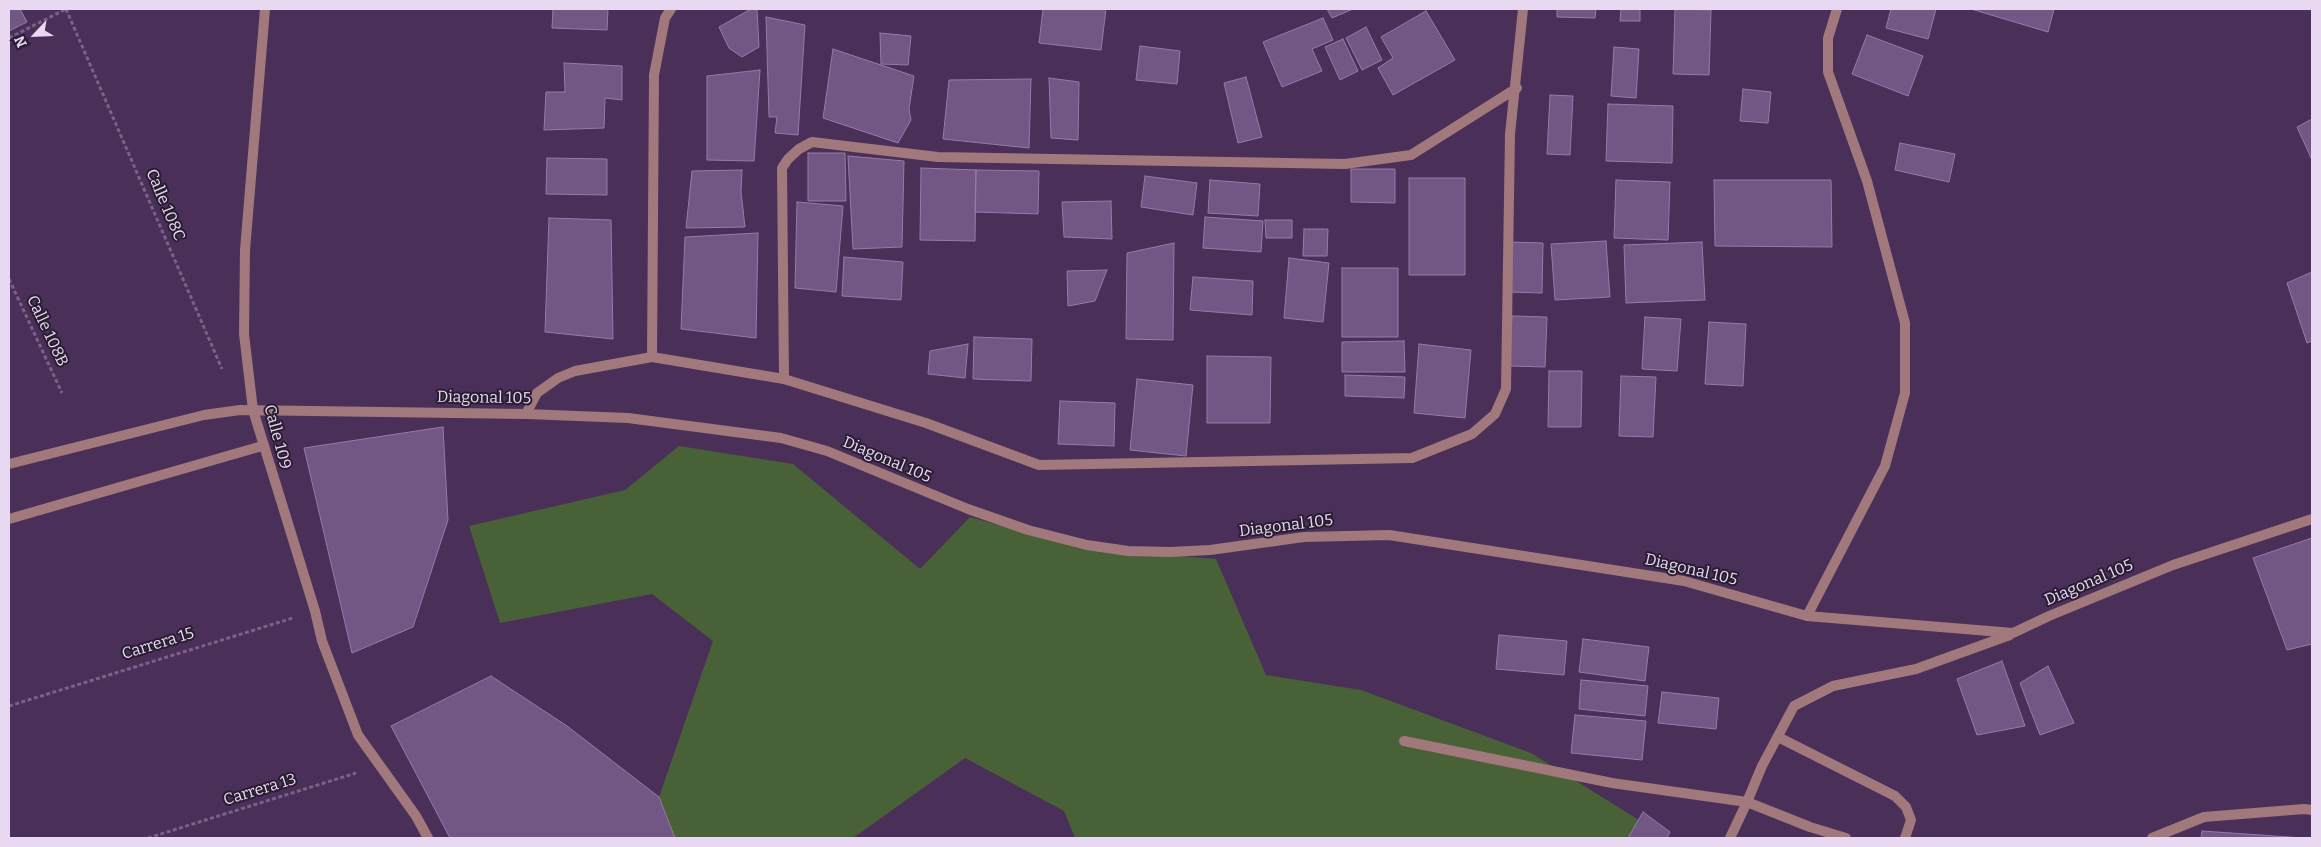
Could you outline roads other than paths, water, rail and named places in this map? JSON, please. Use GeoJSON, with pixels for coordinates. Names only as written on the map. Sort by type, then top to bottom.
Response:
{"type":"FeatureCollection","features":[{"type":"Feature","properties":{"kind":"street","name":"Calle 109"},"geometry":{"type":"LineString","coordinates":[[265,9],[244,250],[244,334],[253,410],[262,446],[316,611],[322,641],[358,735],[416,816],[428,838]]}},
{"type":"Feature","properties":{"kind":"street"},"geometry":{"type":"LineString","coordinates":[[652,356],[654,75],[665,18],[671,9]]}},
{"type":"Feature","properties":{"kind":"street"},"geometry":{"type":"LineString","coordinates":[[526,414],[537,393],[558,378],[575,371],[652,356],[784,379],[926,422],[1039,465],[1412,458],[1472,434],[1495,414],[1506,390],[1510,134],[1517,88],[1523,9]]}},
{"type":"Feature","properties":{"kind":"street"},"geometry":{"type":"LineString","coordinates":[[1807,616],[1885,466],[1905,394],[1905,323],[1867,181],[1828,72],[1828,38],[1837,9]]}},
{"type":"Feature","properties":{"kind":"street"},"geometry":{"type":"LineString","coordinates":[[784,379],[782,168],[788,159],[799,149],[812,142],[938,157],[1345,164],[1411,155],[1517,88]]}},
{"type":"Feature","properties":{"kind":"street"},"geometry":{"type":"LineString","coordinates":[[9,464],[204,415],[253,410]]}},
{"type":"Feature","properties":{"kind":"street","name":"Diagonal 105"},"geometry":{"type":"LineString","coordinates":[[253,410],[526,414],[628,418],[711,427],[781,438],[827,451],[968,509],[1028,530],[1087,545],[1128,551],[1170,552],[1226,548],[1304,537],[1389,535],[1684,581],[1807,616],[2013,633],[2049,616],[2173,565],[2312,519]]}},
{"type":"Feature","properties":{"kind":"street"},"geometry":{"type":"LineString","coordinates":[[9,519],[262,446]]}},
{"type":"Feature","properties":{"kind":"street"},"geometry":{"type":"LineString","coordinates":[[1730,838],[1762,766],[1794,706],[1833,686],[1916,670],[2013,633]]}},
{"type":"Feature","properties":{"kind":"street"},"geometry":{"type":"LineString","coordinates":[[1778,737],[1895,796],[1906,807],[1911,820],[1906,838]]}},
{"type":"Feature","properties":{"kind":"street"},"geometry":{"type":"LineString","coordinates":[[1404,741],[1612,783],[1747,802],[1810,827],[1846,838]]}},
{"type":"Feature","properties":{"kind":"street"},"geometry":{"type":"LineString","coordinates":[[2152,838],[2204,817],[2304,809],[2312,810]]}}]}
